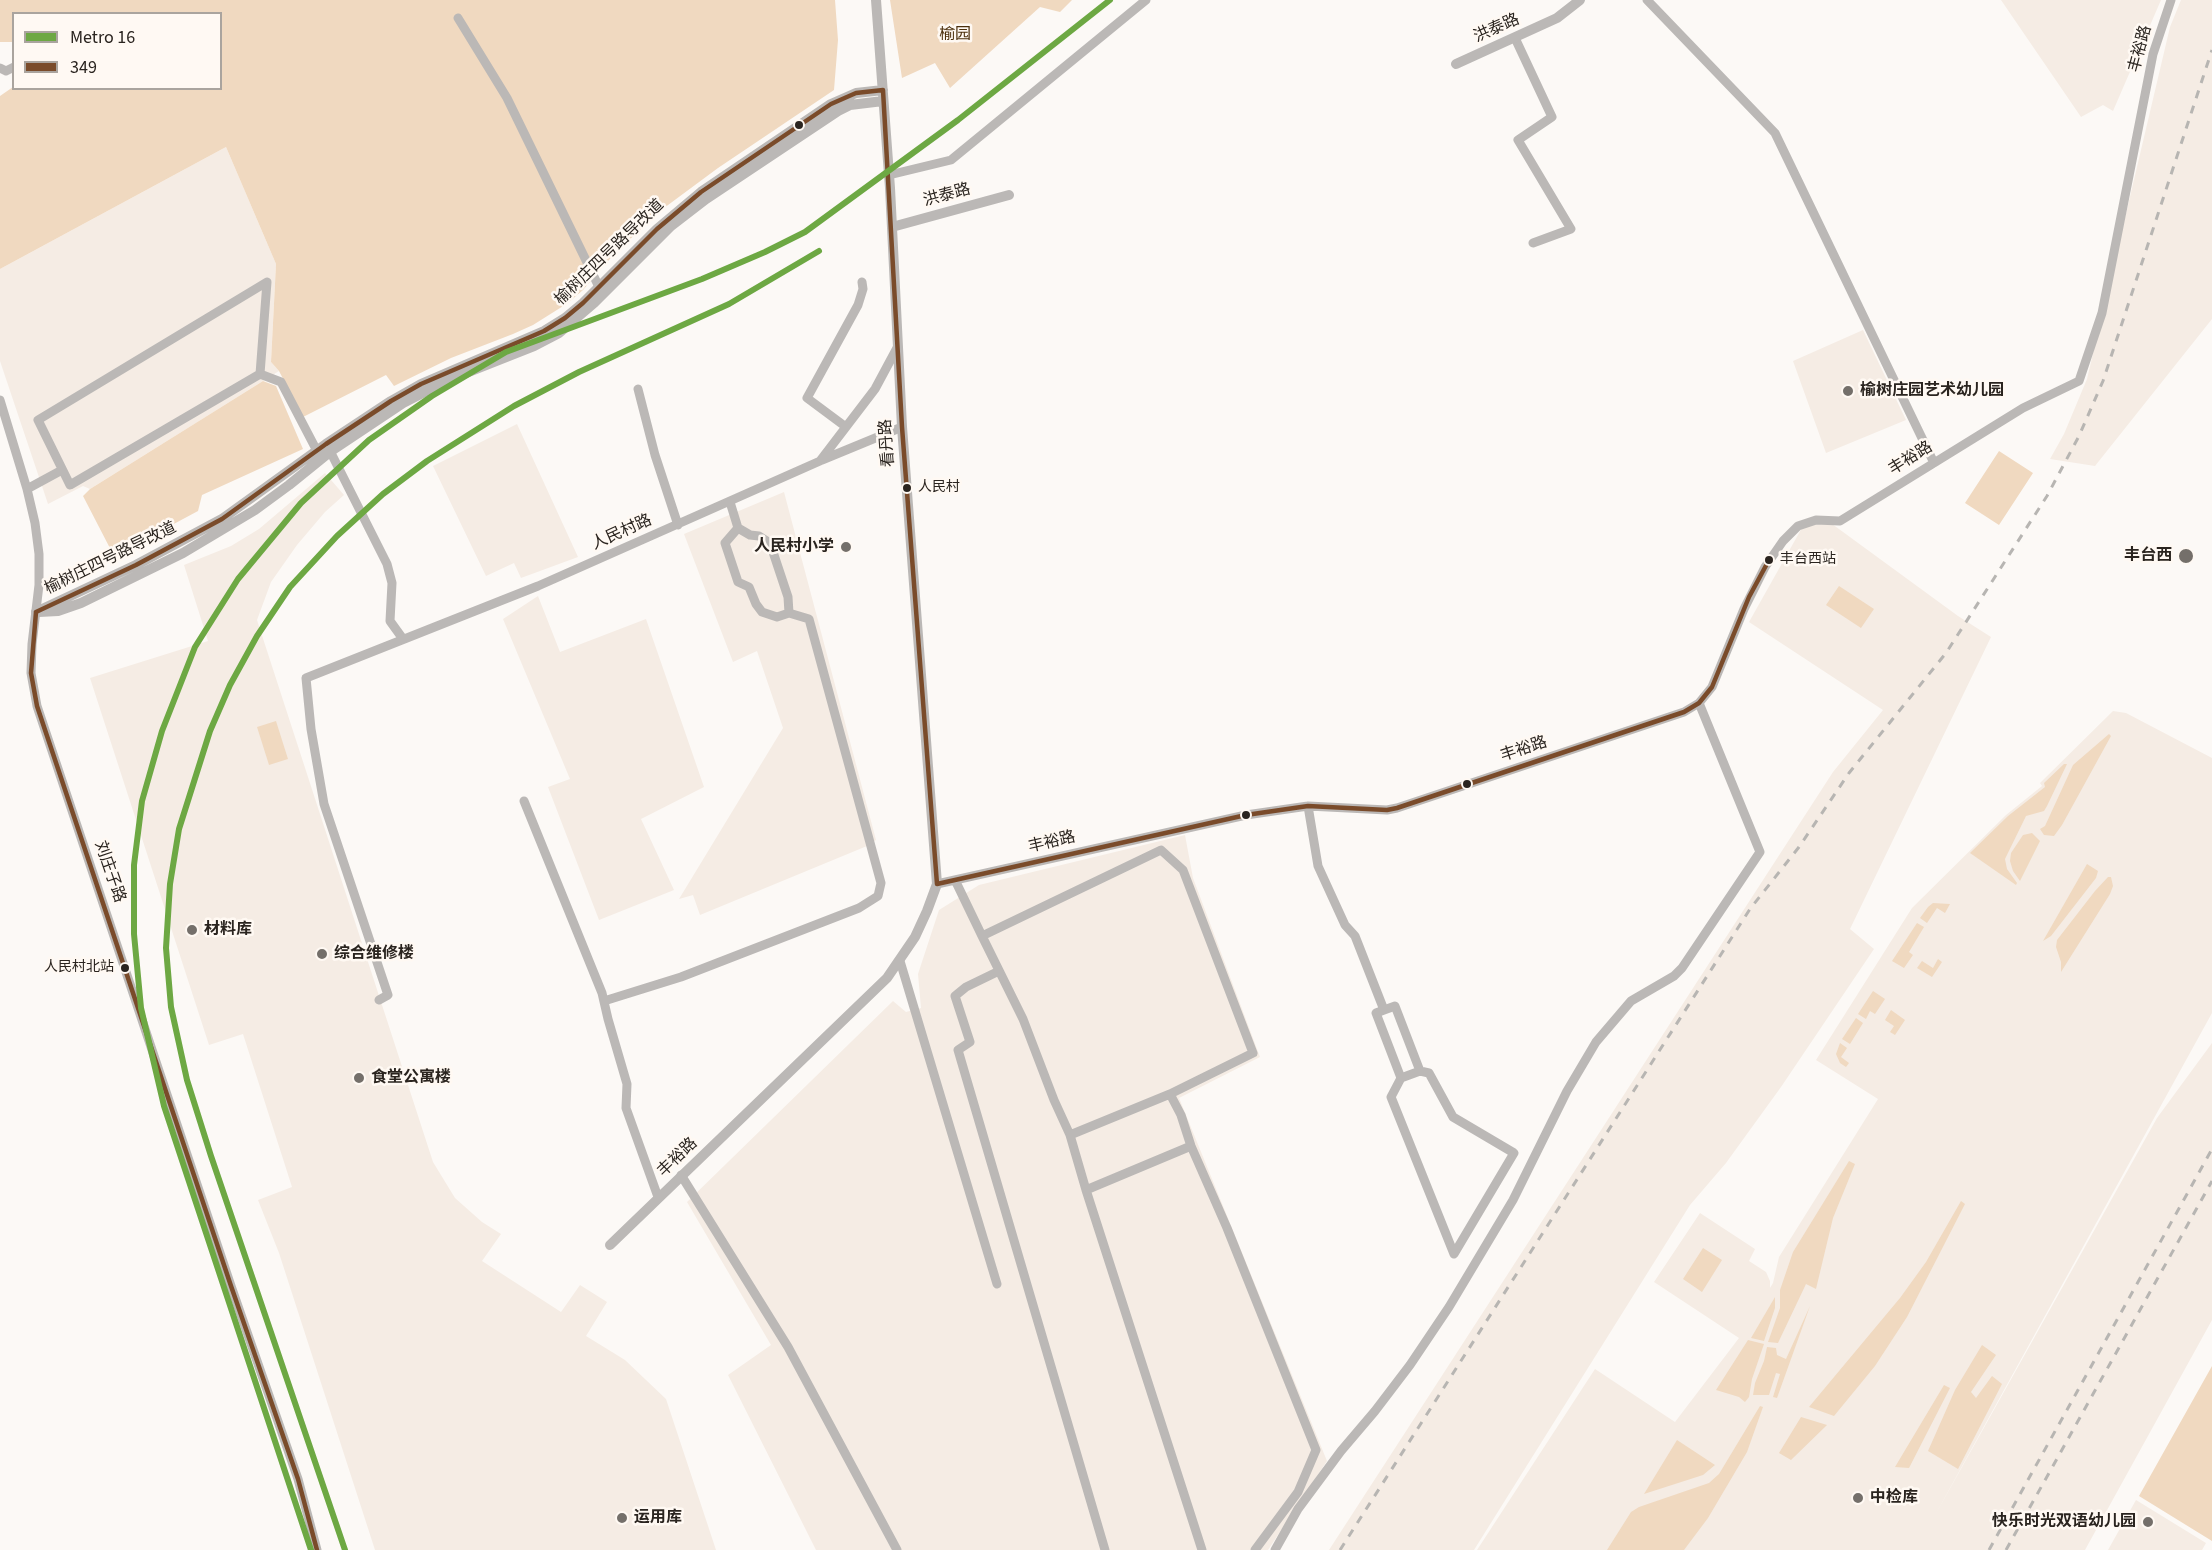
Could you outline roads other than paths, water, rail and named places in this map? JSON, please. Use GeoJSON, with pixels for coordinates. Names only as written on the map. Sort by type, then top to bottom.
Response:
{"type":"FeatureCollection","features":[{"type":"Feature","properties":{"kind":"street","name":"看丹路"},"geometry":{"type":"LineString","coordinates":[[876,0],[889,175],[902,427],[937,884]]}},
{"type":"Feature","properties":{"kind":"street"},"geometry":{"type":"LineString","coordinates":[[889,175],[951,160],[1146,0]]}},
{"type":"Feature","properties":{"kind":"street","name":"洪泰路"},"geometry":{"type":"LineString","coordinates":[[1456,64],[1557,18],[1580,0]]}},
{"type":"Feature","properties":{"kind":"street"},"geometry":{"type":"LineString","coordinates":[[1647,0],[1774,133],[1934,463]]}},
{"type":"Feature","properties":{"kind":"street","name":"丰裕路"},"geometry":{"type":"LineString","coordinates":[[610,1245],[872,995],[900,961],[927,911],[937,884],[1201,824],[1308,806],[1387,810],[1397,808],[1684,712],[1699,703],[1712,687],[1756,581],[1769,560],[1798,526],[1816,520],[1840,521],[2023,408],[2079,381],[2102,313],[2153,54],[2171,0]]}},
{"type":"Feature","properties":{"kind":"street"},"geometry":{"type":"LineString","coordinates":[[458,18],[507,98],[598,287]]}},
{"type":"Feature","properties":{"kind":"street"},"geometry":{"type":"LineString","coordinates":[[1515,38],[1552,117],[1518,140],[1571,229],[1533,243]]}},
{"type":"Feature","properties":{"kind":"street","name":"榆树庄四号路导改道"},"geometry":{"type":"LineString","coordinates":[[36,612],[58,611],[81,603],[183,553],[255,510],[329,448],[421,384],[544,331],[565,318],[657,229],[701,192],[831,104],[856,93],[883,95]]}},
{"type":"Feature","properties":{"kind":"street","name":"榆树庄四号路导改道"},"geometry":{"type":"LineString","coordinates":[[36,612],[195,535],[222,519],[317,451],[329,448],[419,394],[534,346],[559,333],[594,303],[672,226],[706,199],[838,111],[883,95]]}},
{"type":"Feature","properties":{"kind":"street","name":"洪泰路"},"geometry":{"type":"LineString","coordinates":[[892,227],[1009,195]]}},
{"type":"Feature","properties":{"kind":"street"},"geometry":{"type":"LineString","coordinates":[[267,282],[260,374],[70,485],[38,420],[267,282]]}},
{"type":"Feature","properties":{"kind":"street"},"geometry":{"type":"LineString","coordinates":[[846,428],[807,398],[858,305],[863,289],[862,282]]}},
{"type":"Feature","properties":{"kind":"street","name":"人民村路"},"geometry":{"type":"LineString","coordinates":[[379,1000],[388,995],[324,804],[311,729],[306,678],[538,586],[820,461],[875,389],[897,348]]}},
{"type":"Feature","properties":{"kind":"street"},"geometry":{"type":"LineString","coordinates":[[260,374],[281,382],[317,451]]}},
{"type":"Feature","properties":{"kind":"street"},"geometry":{"type":"LineString","coordinates":[[638,389],[655,455],[678,525]]}},
{"type":"Feature","properties":{"kind":"street","name":"刘庄子路"},"geometry":{"type":"LineString","coordinates":[[0,400],[27,489],[39,554],[31,673],[37,706],[298,1479],[317,1550]]}},
{"type":"Feature","properties":{"kind":"street"},"geometry":{"type":"LineString","coordinates":[[820,461],[902,427]]}},
{"type":"Feature","properties":{"kind":"street"},"geometry":{"type":"LineString","coordinates":[[329,448],[387,564],[392,583],[390,621],[403,639]]}},
{"type":"Feature","properties":{"kind":"street"},"geometry":{"type":"LineString","coordinates":[[27,489],[62,470]]}},
{"type":"Feature","properties":{"kind":"street"},"geometry":{"type":"LineString","coordinates":[[730,502],[738,528],[770,543],[788,597],[789,613]]}},
{"type":"Feature","properties":{"kind":"street"},"geometry":{"type":"LineString","coordinates":[[604,1000],[681,977],[859,908],[878,896],[881,884],[809,619],[789,613],[777,617],[762,612],[749,587],[738,582],[725,543],[738,528]]}},
{"type":"Feature","properties":{"kind":"street"},"geometry":{"type":"LineString","coordinates":[[1275,1550],[1298,1509],[1403,1374],[1449,1307],[1514,1200],[1567,1091],[1596,1042],[1631,1001],[1674,976],[1682,968],[1760,852],[1699,703]]}},
{"type":"Feature","properties":{"kind":"street"},"geometry":{"type":"LineString","coordinates":[[524,801],[604,1000],[627,1084],[626,1108],[658,1197]]}},
{"type":"Feature","properties":{"kind":"street"},"geometry":{"type":"LineString","coordinates":[[1308,806],[1318,866],[1345,925],[1355,936],[1384,1010]]}},
{"type":"Feature","properties":{"kind":"street"},"geometry":{"type":"LineString","coordinates":[[982,936],[1161,850],[1183,870],[1253,1053],[1170,1095],[1070,1135]]}},
{"type":"Feature","properties":{"kind":"street"},"geometry":{"type":"LineString","coordinates":[[955,880],[1023,1018],[1054,1100],[1070,1135],[1202,1550]]}},
{"type":"Feature","properties":{"kind":"street"},"geometry":{"type":"LineString","coordinates":[[900,961],[997,1284]]}},
{"type":"Feature","properties":{"kind":"street"},"geometry":{"type":"LineString","coordinates":[[999,971],[966,987],[955,996],[970,1042],[958,1050],[1106,1550]]}},
{"type":"Feature","properties":{"kind":"street"},"geometry":{"type":"LineString","coordinates":[[1401,1078],[1376,1013],[1384,1010],[1395,1006],[1420,1071]]}},
{"type":"Feature","properties":{"kind":"street"},"geometry":{"type":"LineString","coordinates":[[1420,1071],[1429,1073],[1453,1117],[1515,1153],[1454,1254],[1391,1097],[1401,1078],[1420,1071]]}},
{"type":"Feature","properties":{"kind":"street"},"geometry":{"type":"LineString","coordinates":[[1170,1095],[1227,1228],[1316,1450],[1298,1492],[1254,1550]]}},
{"type":"Feature","properties":{"kind":"street"},"geometry":{"type":"LineString","coordinates":[[1086,1190],[1191,1146]]}},
{"type":"Feature","properties":{"kind":"street"},"geometry":{"type":"LineString","coordinates":[[681,1175],[788,1347],[897,1550]]}},
{"type":"Feature","properties":{"kind":"railway"},"geometry":{"type":"LineString","coordinates":[[1340,1550],[1750,909],[1799,847],[1849,773],[1946,653],[2047,496],[2079,436],[2103,381],[2212,50]]}},
{"type":"Feature","properties":{"kind":"railway"},"geometry":{"type":"LineString","coordinates":[[1989,1550],[2212,1149]]}},
{"type":"Feature","properties":{"kind":"railway"},"geometry":{"type":"LineString","coordinates":[[2006,1550],[2212,1181]]}},
{"type":"Feature","properties":{"kind":"metro line","name":"16"},"geometry":{"type":"LineString","coordinates":[[311,1550],[164,1106],[141,1008],[134,934],[134,865],[142,801],[162,731],[195,647],[238,579],[301,503],[369,440],[432,396],[506,352],[702,279],[805,232],[958,120],[1110,0]]}},
{"type":"Feature","properties":{"kind":"metro line","name":"16"},"geometry":{"type":"LineString","coordinates":[[345,1550],[211,1156],[187,1080],[171,1007],[166,948],[170,884],[179,829],[210,731],[230,685],[257,636],[290,587],[337,536],[383,494],[427,461],[514,406],[579,372],[729,304],[819,251]]}},
{"type":"Feature","properties":{"kind":"place","name":"榆树庄园艺术幼儿园"},"geometry":{"type":"Point","coordinates":[1848,391]}},
{"type":"Feature","properties":{"kind":"place","name":"人民村"},"geometry":{"type":"Point","coordinates":[907,488]}},
{"type":"Feature","properties":{"kind":"place","name":"人民村小学"},"geometry":{"type":"Point","coordinates":[846,547]}},
{"type":"Feature","properties":{"kind":"place","name":"丰台西"},"geometry":{"type":"Point","coordinates":[2186,556]}},
{"type":"Feature","properties":{"kind":"place","name":"丰台西站"},"geometry":{"type":"Point","coordinates":[1769,560]}},
{"type":"Feature","properties":{"kind":"place","name":"材料库"},"geometry":{"type":"Point","coordinates":[192,930]}},
{"type":"Feature","properties":{"kind":"place","name":"综合维修楼"},"geometry":{"type":"Point","coordinates":[322,954]}},
{"type":"Feature","properties":{"kind":"place","name":"人民村北站"},"geometry":{"type":"Point","coordinates":[125,968]}},
{"type":"Feature","properties":{"kind":"place","name":"食堂公寓楼"},"geometry":{"type":"Point","coordinates":[359,1078]}},
{"type":"Feature","properties":{"kind":"place","name":"中检库"},"geometry":{"type":"Point","coordinates":[1858,1498]}},
{"type":"Feature","properties":{"kind":"place","name":"运用库"},"geometry":{"type":"Point","coordinates":[622,1518]}},
{"type":"Feature","properties":{"kind":"place","name":"快乐时光双语幼儿园"},"geometry":{"type":"Point","coordinates":[2148,1522]}},
{"type":"Feature","properties":{"kind":"park label","name":"榆园"},"geometry":{"type":"Point","coordinates":[955,35]}}]}
